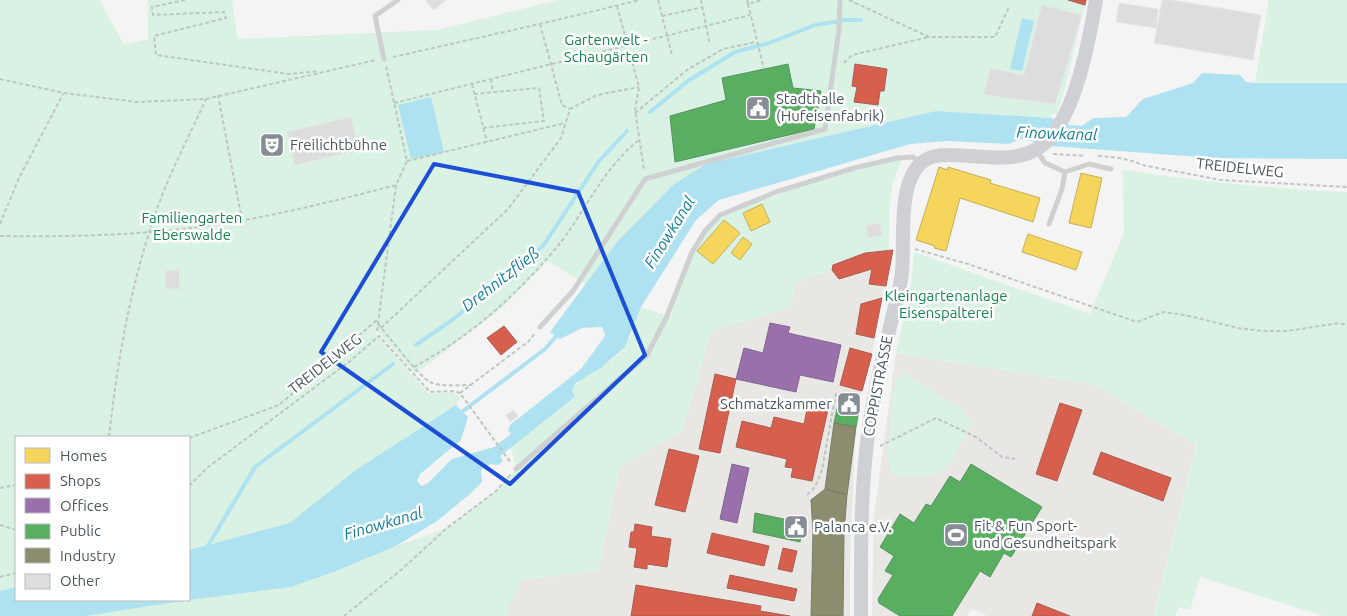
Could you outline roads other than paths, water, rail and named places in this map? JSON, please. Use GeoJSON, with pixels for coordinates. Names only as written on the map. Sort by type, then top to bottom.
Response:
{"type":"FeatureCollection","features":[{"type":"Feature","properties":{"kind":"main road"},"geometry":{"type":"LineString","coordinates":[[922,162],[934,157],[948,155],[1013,158],[1036,150],[1060,127],[1074,93],[1089,42],[1096,0]]}},
{"type":"Feature","properties":{"kind":"main road","name":"COPPISTRASSE"},"geometry":{"type":"LineString","coordinates":[[861,616],[861,498],[866,452],[874,400],[902,272],[906,190],[911,176],[922,162]]}},
{"type":"Feature","properties":{"kind":"lane"},"geometry":{"type":"LineString","coordinates":[[384,59],[375,16],[398,0]]}},
{"type":"Feature","properties":{"kind":"lane"},"geometry":{"type":"LineString","coordinates":[[540,327],[573,291],[645,179],[825,129],[839,29],[840,0]]}},
{"type":"Feature","properties":{"kind":"lane"},"geometry":{"type":"LineString","coordinates":[[1036,150],[1045,163],[1065,172],[1088,164],[1111,169]]}},
{"type":"Feature","properties":{"kind":"lane"},"geometry":{"type":"LineString","coordinates":[[516,468],[647,355],[667,316],[692,252],[705,231],[720,215],[776,192],[854,168],[897,158],[914,157],[922,162]]}},
{"type":"Feature","properties":{"kind":"lane"},"geometry":{"type":"LineString","coordinates":[[1049,224],[1062,189],[1065,172]]}},
{"type":"Feature","properties":{"kind":"water"},"geometry":{"type":"Polygon","coordinates":[[[1022,18],[1034,21],[1022,71],[1010,69],[1022,18]]]}},
{"type":"Feature","properties":{"kind":"water","name":"Finowkanal"},"geometry":{"type":"Polygon","coordinates":[[[1202,73],[1240,75],[1246,82],[1255,83],[1347,83],[1347,159],[1213,158],[1052,146],[1020,139],[1009,144],[947,141],[910,144],[719,200],[696,220],[641,307],[625,347],[602,367],[576,383],[572,390],[575,397],[500,456],[503,461],[498,465],[490,464],[481,470],[482,482],[437,521],[396,546],[334,572],[291,587],[190,600],[190,550],[290,523],[356,470],[456,405],[468,417],[461,440],[420,474],[417,481],[422,486],[428,483],[452,459],[494,447],[511,434],[508,430],[510,425],[581,369],[605,336],[602,327],[582,328],[560,339],[550,332],[616,243],[674,184],[706,164],[936,111],[1051,118],[1070,125],[1082,126],[1093,118],[1126,117],[1143,99],[1193,83],[1202,73]]]}},
{"type":"Feature","properties":{"kind":"water"},"geometry":{"type":"Polygon","coordinates":[[[431,97],[444,152],[411,159],[398,105],[431,97]]]}},
{"type":"Feature","properties":{"kind":"water"},"geometry":{"type":"Polygon","coordinates":[[[15,587],[15,601],[182,601],[86,616],[0,616],[0,591],[15,587]]]}},
{"type":"Feature","properties":{"kind":"waterway","name":"Drehnitzfließ"},"geometry":{"type":"LineString","coordinates":[[650,112],[688,81],[735,52],[769,43],[815,25],[846,20],[861,20]]}},
{"type":"Feature","properties":{"kind":"waterway","name":"Drehnitzfließ"},"geometry":{"type":"LineString","coordinates":[[416,345],[452,320],[543,246],[599,161],[627,131]]}},
{"type":"Feature","properties":{"kind":"waterway"},"geometry":{"type":"LineString","coordinates":[[459,414],[545,349],[558,334]]}},
{"type":"Feature","properties":{"kind":"waterway"},"geometry":{"type":"LineString","coordinates":[[206,549],[255,467],[393,364]]}},
{"type":"Feature","properties":{"kind":"place","name":"Stadthalle (Hufeisenfabrik)"},"geometry":{"type":"Point","coordinates":[758,108]}},
{"type":"Feature","properties":{"kind":"place","name":"Freilichtbühne"},"geometry":{"type":"Point","coordinates":[272,145]}},
{"type":"Feature","properties":{"kind":"place","name":"Schmatzkammer"},"geometry":{"type":"Point","coordinates":[849,404]}},
{"type":"Feature","properties":{"kind":"place","name":"Palanca e.V."},"geometry":{"type":"Point","coordinates":[796,527]}},
{"type":"Feature","properties":{"kind":"place","name":"Fit & Fun Sport- und Gesundheitspark"},"geometry":{"type":"Point","coordinates":[956,535]}},
{"type":"Feature","properties":{"kind":"park label","name":"Gartenwelt - Schaugärten"},"geometry":{"type":"Point","coordinates":[606,48]}},
{"type":"Feature","properties":{"kind":"park label","name":"Familiengarten Eberswalde"},"geometry":{"type":"Point","coordinates":[192,226]}},
{"type":"Feature","properties":{"kind":"park label","name":"Kleingartenanlage Eisenspalterei"},"geometry":{"type":"Point","coordinates":[946,304]}}]}
